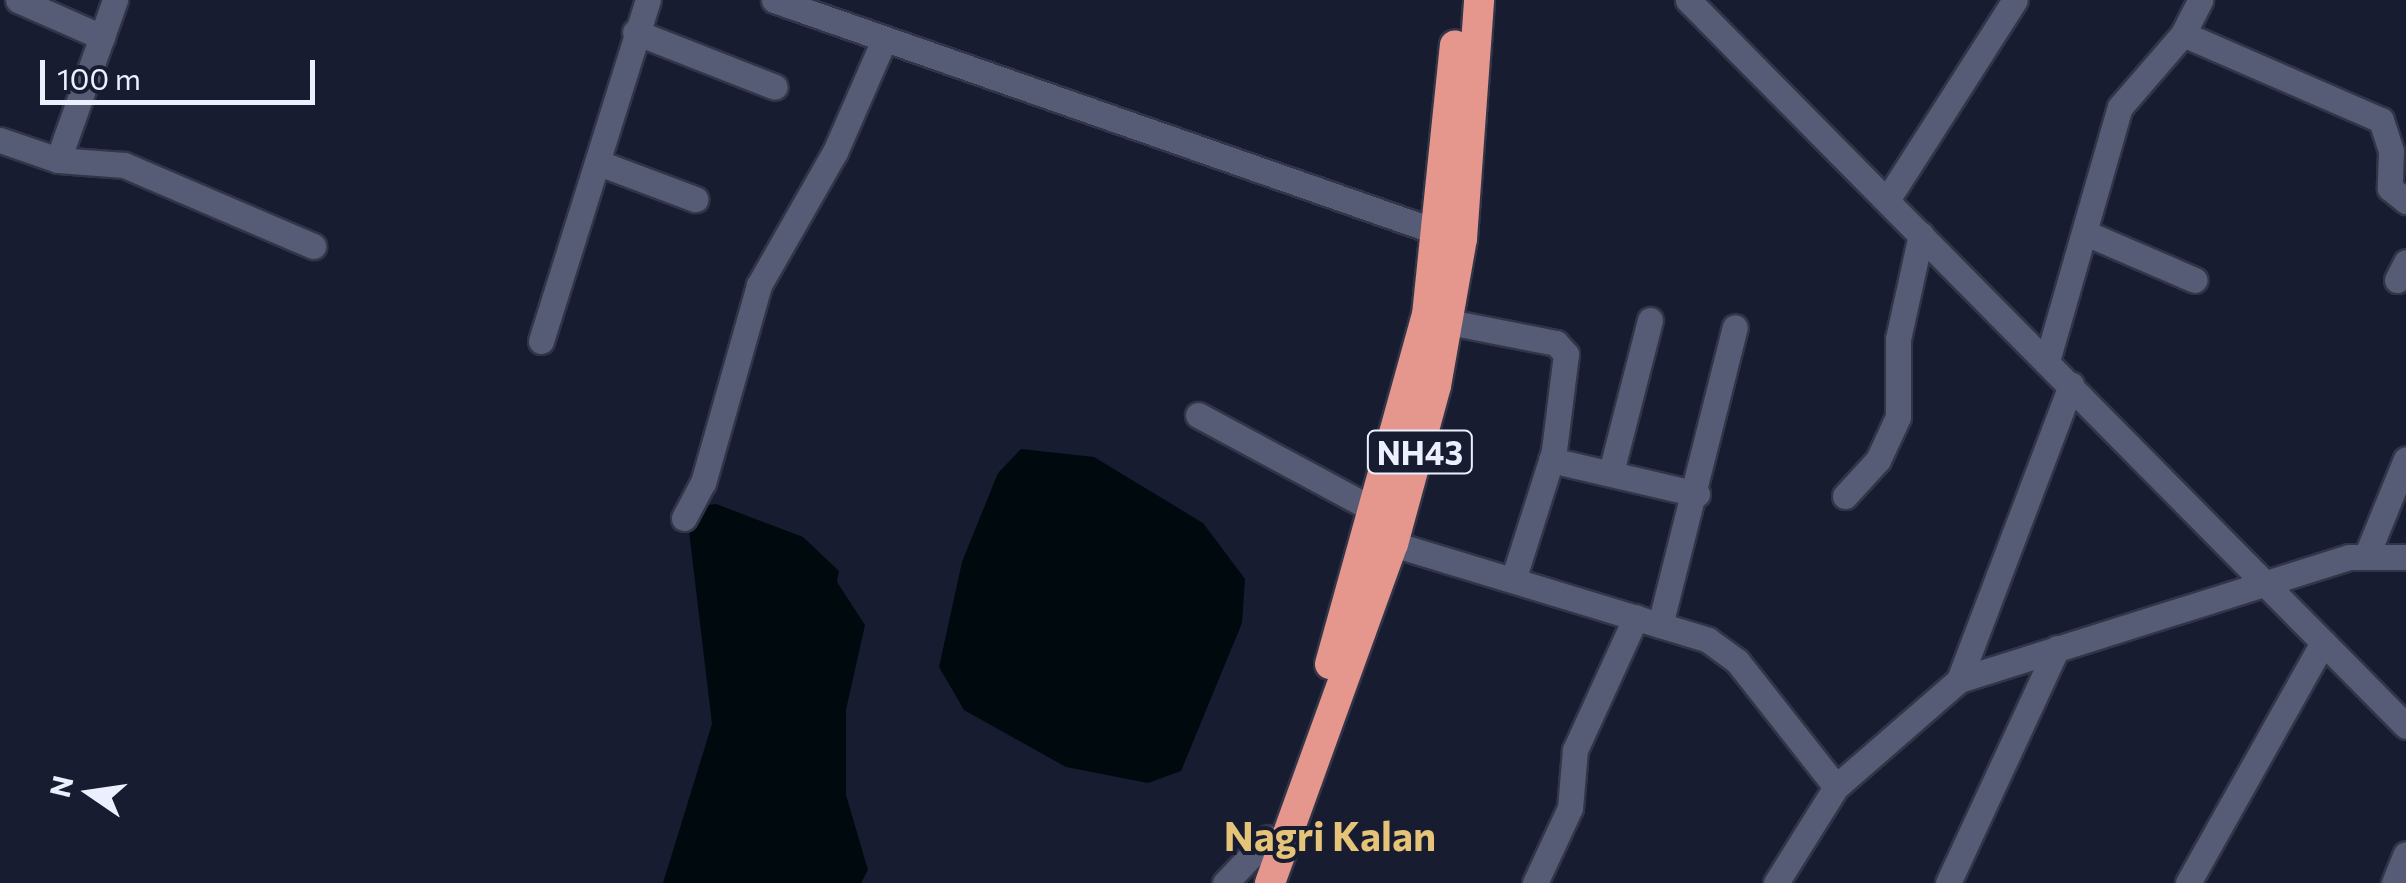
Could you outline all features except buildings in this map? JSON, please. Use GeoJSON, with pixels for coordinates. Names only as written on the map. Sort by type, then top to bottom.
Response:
{"type":"FeatureCollection","features":[{"type":"Feature","properties":{"kind":"highway","name":"NH43"},"geometry":{"type":"LineString","coordinates":[[1270,883],[1393,544],[1449,322],[1458,0]]}},
{"type":"Feature","properties":{"kind":"highway","name":"NH43"},"geometry":{"type":"LineString","coordinates":[[1252,883],[1378,512],[1450,237],[1478,0]]}},
{"type":"Feature","properties":{"kind":"street"},"geometry":{"type":"LineString","coordinates":[[18,0],[102,37]]}},
{"type":"Feature","properties":{"kind":"street"},"geometry":{"type":"LineString","coordinates":[[58,160],[114,0]]}},
{"type":"Feature","properties":{"kind":"street"},"geometry":{"type":"LineString","coordinates":[[541,341],[648,0]]}},
{"type":"Feature","properties":{"kind":"street"},"geometry":{"type":"LineString","coordinates":[[774,0],[1450,237]]}},
{"type":"Feature","properties":{"kind":"street"},"geometry":{"type":"LineString","coordinates":[[1688,0],[2071,385],[2260,586],[2323,642],[2406,726]]}},
{"type":"Feature","properties":{"kind":"street"},"geometry":{"type":"LineString","coordinates":[[1888,200],[2015,0]]}},
{"type":"Feature","properties":{"kind":"street"},"geometry":{"type":"LineString","coordinates":[[2047,361],[2128,90],[2183,34],[2200,0]]}},
{"type":"Feature","properties":{"kind":"street"},"geometry":{"type":"LineString","coordinates":[[635,32],[775,87]]}},
{"type":"Feature","properties":{"kind":"street"},"geometry":{"type":"LineString","coordinates":[[2183,34],[2380,120],[2391,151],[2390,188],[2406,202]]}},
{"type":"Feature","properties":{"kind":"street"},"geometry":{"type":"LineString","coordinates":[[684,518],[707,470],[759,285],[852,118],[884,40]]}},
{"type":"Feature","properties":{"kind":"street"},"geometry":{"type":"LineString","coordinates":[[0,140],[58,160],[124,165],[312,246]]}},
{"type":"Feature","properties":{"kind":"street"},"geometry":{"type":"LineString","coordinates":[[599,163],[695,199]]}},
{"type":"Feature","properties":{"kind":"street"},"geometry":{"type":"LineString","coordinates":[[1845,496],[1878,460],[1898,417],[1898,339],[1921,234]]}},
{"type":"Feature","properties":{"kind":"street"},"geometry":{"type":"LineString","coordinates":[[2088,234],[2195,280]]}},
{"type":"Feature","properties":{"kind":"street"},"geometry":{"type":"LineString","coordinates":[[1611,472],[1650,320]]}},
{"type":"Feature","properties":{"kind":"street"},"geometry":{"type":"LineString","coordinates":[[1449,322],[1563,347],[1551,460],[1514,577]]}},
{"type":"Feature","properties":{"kind":"street"},"geometry":{"type":"LineString","coordinates":[[1535,883],[1570,808],[1575,750],[1648,621],[1697,494],[1735,327]]}},
{"type":"Feature","properties":{"kind":"street"},"geometry":{"type":"LineString","coordinates":[[1960,680],[2071,385]]}},
{"type":"Feature","properties":{"kind":"street"},"geometry":{"type":"LineString","coordinates":[[1198,415],[1378,512]]}},
{"type":"Feature","properties":{"kind":"street"},"geometry":{"type":"LineString","coordinates":[[2368,552],[2406,459]]}},
{"type":"Feature","properties":{"kind":"street"},"geometry":{"type":"LineString","coordinates":[[1551,460],[1697,494]]}},
{"type":"Feature","properties":{"kind":"street"},"geometry":{"type":"LineString","coordinates":[[1393,544],[1514,577],[1708,640],[1737,661],[1836,788]]}},
{"type":"Feature","properties":{"kind":"street"},"geometry":{"type":"LineString","coordinates":[[1776,883],[1836,788],[1960,680],[2368,552],[2406,557]]}},
{"type":"Feature","properties":{"kind":"street"},"geometry":{"type":"LineString","coordinates":[[2188,883],[2323,642]]}},
{"type":"Feature","properties":{"kind":"street"},"geometry":{"type":"LineString","coordinates":[[1948,883],[2057,648]]}},
{"type":"Feature","properties":{"kind":"street"},"geometry":{"type":"LineString","coordinates":[[1225,883],[1268,838]]}},
{"type":"Feature","properties":{"kind":"street"},"geometry":{"type":"LineString","coordinates":[[2394,883],[2406,854]]}},
{"type":"Feature","properties":{"kind":"shaded area"},"geometry":{"type":"Polygon","coordinates":[[[1021,449],[1094,457],[1203,523],[1245,579],[1242,623],[1181,771],[1148,783],[1066,767],[964,710],[939,667],[962,562],[998,473],[1021,449]]]}},
{"type":"Feature","properties":{"kind":"shaded area"},"geometry":{"type":"Polygon","coordinates":[[[716,504],[803,537],[839,571],[837,582],[865,625],[846,710],[846,795],[868,870],[861,883],[663,883],[712,724],[689,531],[701,506],[716,504]]]}},
{"type":"Feature","properties":{"kind":"district","name":"Nagri Kalan"},"geometry":{"type":"Point","coordinates":[1330,835]}}]}
